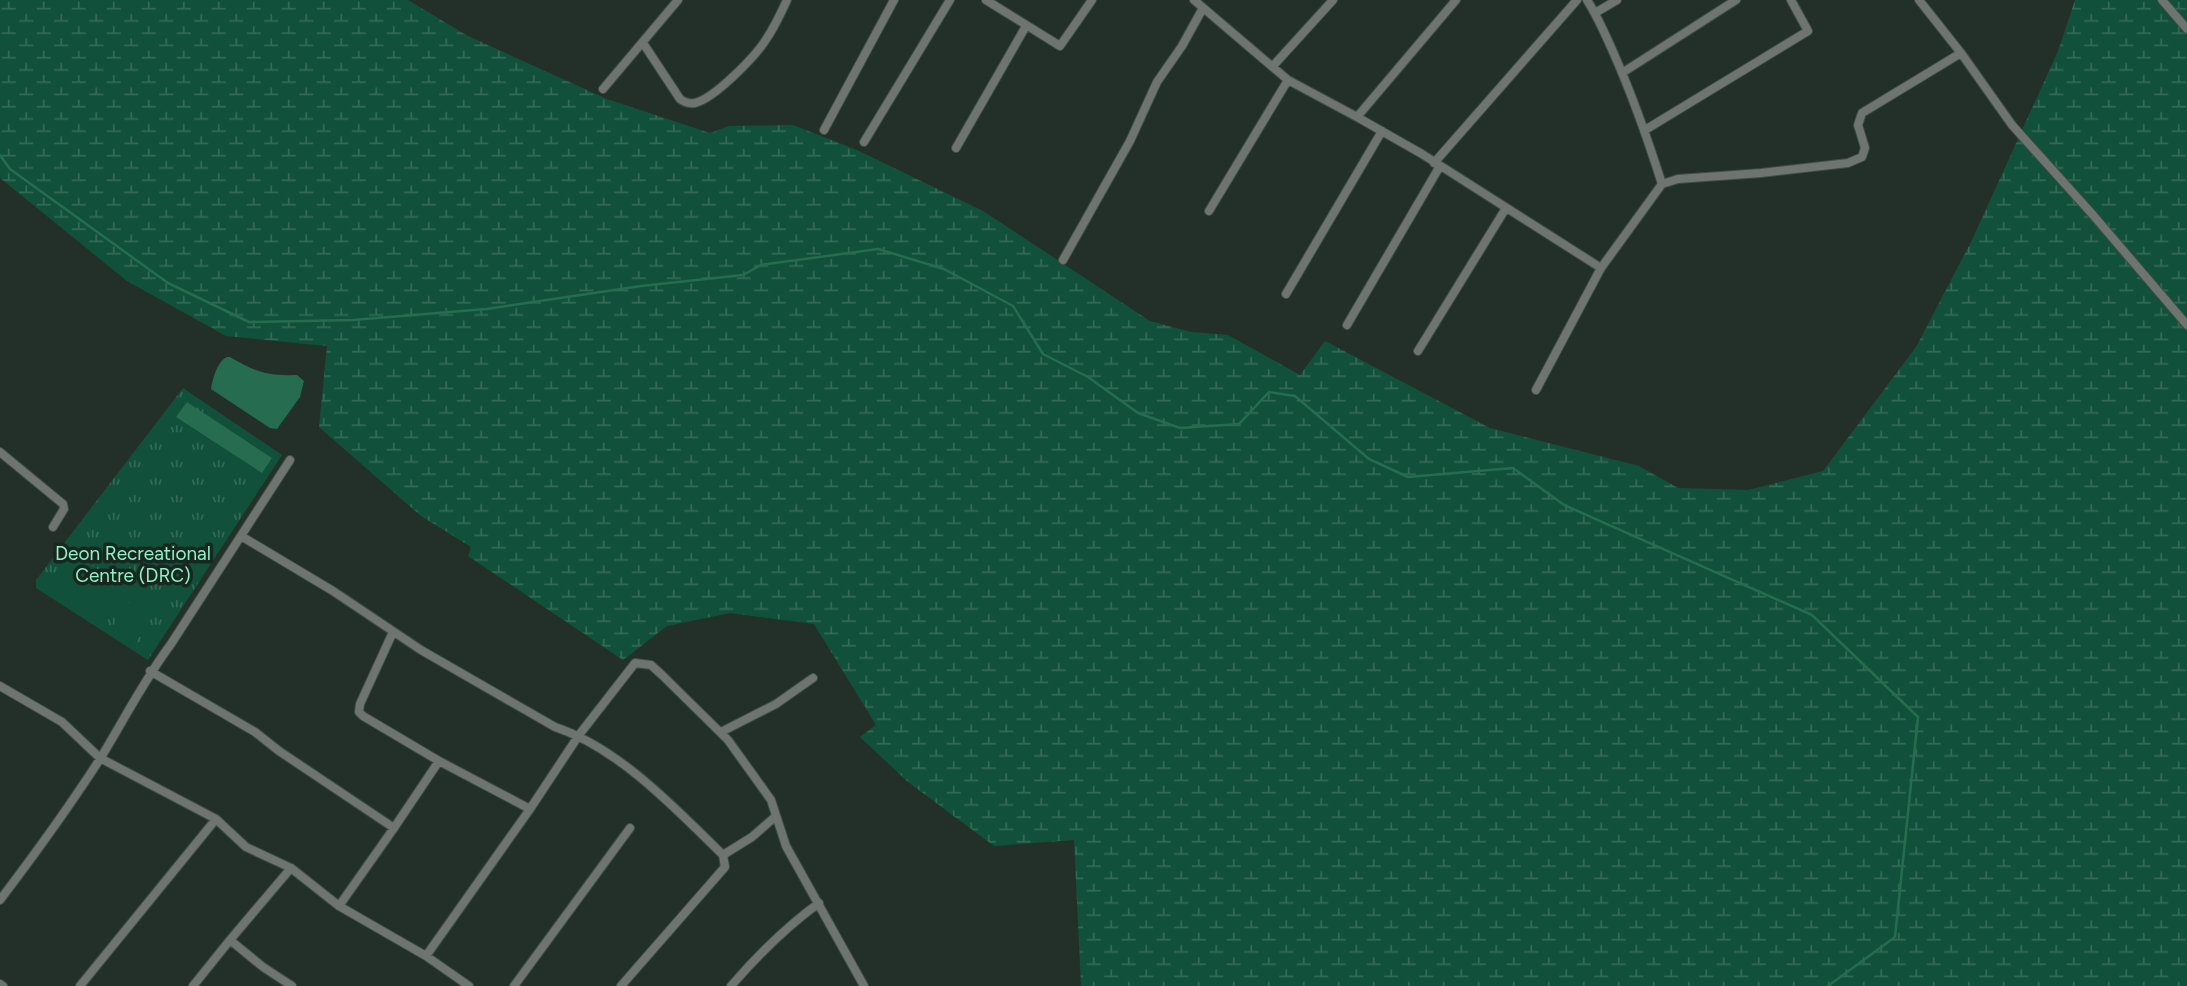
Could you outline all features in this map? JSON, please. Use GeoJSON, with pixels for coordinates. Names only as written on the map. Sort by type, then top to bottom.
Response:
{"type":"FeatureCollection","features":[{"type":"Feature","properties":{"kind":"street"},"geometry":{"type":"LineString","coordinates":[[603,89],[678,0]]}},
{"type":"Feature","properties":{"kind":"street"},"geometry":{"type":"LineString","coordinates":[[642,43],[680,99],[686,103],[696,103],[751,60],[767,39],[788,0]]}},
{"type":"Feature","properties":{"kind":"street"},"geometry":{"type":"LineString","coordinates":[[824,130],[893,2],[881,0]]}},
{"type":"Feature","properties":{"kind":"street"},"geometry":{"type":"LineString","coordinates":[[864,142],[950,0]]}},
{"type":"Feature","properties":{"kind":"street"},"geometry":{"type":"LineString","coordinates":[[992,2],[1060,46],[1092,0]]}},
{"type":"Feature","properties":{"kind":"street"},"geometry":{"type":"LineString","coordinates":[[1194,0],[1287,80],[1382,131],[1601,268]]}},
{"type":"Feature","properties":{"kind":"street"},"geometry":{"type":"LineString","coordinates":[[1273,66],[1333,0]]}},
{"type":"Feature","properties":{"kind":"street"},"geometry":{"type":"LineString","coordinates":[[1357,117],[1456,0]]}},
{"type":"Feature","properties":{"kind":"street"},"geometry":{"type":"LineString","coordinates":[[1347,325],[1437,164],[1577,0]]}},
{"type":"Feature","properties":{"kind":"street"},"geometry":{"type":"LineString","coordinates":[[1587,0],[1622,73],[1645,130],[1662,184]]}},
{"type":"Feature","properties":{"kind":"street"},"geometry":{"type":"LineString","coordinates":[[1595,13],[1617,0]]}},
{"type":"Feature","properties":{"kind":"street"},"geometry":{"type":"LineString","coordinates":[[1622,73],[1736,0]]}},
{"type":"Feature","properties":{"kind":"street"},"geometry":{"type":"LineString","coordinates":[[1645,130],[1808,31],[1791,0]]}},
{"type":"Feature","properties":{"kind":"street"},"geometry":{"type":"LineString","coordinates":[[1919,0],[2012,125],[2187,325]]}},
{"type":"Feature","properties":{"kind":"street"},"geometry":{"type":"LineString","coordinates":[[2162,0],[2187,29]]}},
{"type":"Feature","properties":{"kind":"street"},"geometry":{"type":"LineString","coordinates":[[1063,260],[1130,141],[1157,82],[1182,46],[1203,8]]}},
{"type":"Feature","properties":{"kind":"street"},"geometry":{"type":"LineString","coordinates":[[956,148],[1027,26]]}},
{"type":"Feature","properties":{"kind":"street"},"geometry":{"type":"LineString","coordinates":[[1536,390],[1601,268],[1662,184],[1678,179],[1848,163],[1862,157],[1865,148],[1858,125],[1862,113],[1961,53]]}},
{"type":"Feature","properties":{"kind":"street"},"geometry":{"type":"LineString","coordinates":[[1209,211],[1287,80]]}},
{"type":"Feature","properties":{"kind":"street"},"geometry":{"type":"LineString","coordinates":[[1286,294],[1382,131]]}},
{"type":"Feature","properties":{"kind":"street"},"geometry":{"type":"LineString","coordinates":[[1418,351],[1506,208]]}},
{"type":"Feature","properties":{"kind":"street"},"geometry":{"type":"LineString","coordinates":[[0,452],[63,504],[64,509],[52,527]]}},
{"type":"Feature","properties":{"kind":"street"},"geometry":{"type":"LineString","coordinates":[[0,900],[100,758],[150,671],[290,460]]}},
{"type":"Feature","properties":{"kind":"street"},"geometry":{"type":"LineString","coordinates":[[241,536],[333,591],[421,650],[555,727],[579,735],[652,786],[723,855],[725,867],[621,986]]}},
{"type":"Feature","properties":{"kind":"street"},"geometry":{"type":"LineString","coordinates":[[393,632],[360,704],[359,712],[439,761],[530,809]]}},
{"type":"Feature","properties":{"kind":"street"},"geometry":{"type":"LineString","coordinates":[[426,956],[579,735],[635,663],[651,665],[721,732],[751,771],[771,800],[786,846],[864,986]]}},
{"type":"Feature","properties":{"kind":"street"},"geometry":{"type":"LineString","coordinates":[[150,671],[255,732],[394,828]]}},
{"type":"Feature","properties":{"kind":"street"},"geometry":{"type":"LineString","coordinates":[[721,732],[776,704],[813,678]]}},
{"type":"Feature","properties":{"kind":"street"},"geometry":{"type":"LineString","coordinates":[[0,686],[62,722],[100,758],[216,819],[246,847],[290,868],[339,906],[426,956],[469,986]]}},
{"type":"Feature","properties":{"kind":"street"},"geometry":{"type":"LineString","coordinates":[[339,906],[439,761]]}},
{"type":"Feature","properties":{"kind":"street"},"geometry":{"type":"LineString","coordinates":[[723,855],[752,837],[776,816]]}},
{"type":"Feature","properties":{"kind":"street"},"geometry":{"type":"LineString","coordinates":[[80,986],[216,819]]}},
{"type":"Feature","properties":{"kind":"street"},"geometry":{"type":"LineString","coordinates":[[514,986],[630,828]]}},
{"type":"Feature","properties":{"kind":"street"},"geometry":{"type":"LineString","coordinates":[[193,986],[290,868]]}},
{"type":"Feature","properties":{"kind":"street"},"geometry":{"type":"LineString","coordinates":[[731,986],[753,961],[799,918],[819,904]]}},
{"type":"Feature","properties":{"kind":"street"},"geometry":{"type":"LineString","coordinates":[[230,940],[292,986]]}},
{"type":"Feature","properties":{"kind":"green space"},"geometry":{"type":"Polygon","coordinates":[[[0,0],[408,0],[468,36],[607,99],[710,133],[729,126],[793,125],[857,150],[983,211],[1150,321],[1191,332],[1228,335],[1300,375],[1325,341],[1490,428],[1639,466],[1678,488],[1748,490],[1823,471],[1916,347],[1972,240],[2058,51],[2075,0],[2187,0],[2187,986],[1081,986],[1074,840],[994,846],[908,782],[860,737],[876,725],[814,624],[730,613],[667,626],[623,660],[468,556],[471,547],[421,516],[319,427],[327,346],[226,336],[127,281],[0,178],[0,0]]]}},
{"type":"Feature","properties":{"kind":"green space","name":"Deon Recreational Centre (DRC)"},"geometry":{"type":"Polygon","coordinates":[[[183,388],[282,455],[148,660],[36,588],[36,580],[183,388]]]}},
{"type":"Feature","properties":{"kind":"green space"},"geometry":{"type":"Polygon","coordinates":[[[82,559],[100,571],[75,608],[57,596],[82,559]]]}},
{"type":"Feature","properties":{"kind":"green space"},"geometry":{"type":"Polygon","coordinates":[[[102,573],[126,589],[102,625],[78,609],[102,573]]]}},
{"type":"Feature","properties":{"kind":"green space"},"geometry":{"type":"Polygon","coordinates":[[[142,584],[164,599],[133,646],[110,631],[142,584]]]}},
{"type":"Feature","properties":{"kind":"shaded area"},"geometry":{"type":"Polygon","coordinates":[[[227,357],[262,372],[297,375],[304,381],[300,397],[277,429],[270,428],[211,389],[218,366],[227,357]]]}},
{"type":"Feature","properties":{"kind":"shaded area"},"geometry":{"type":"Polygon","coordinates":[[[187,402],[272,458],[262,473],[176,417],[187,402]]]}},
{"type":"Feature","properties":{"kind":"waterway"},"geometry":{"type":"LineString","coordinates":[[0,155],[10,169],[168,283],[249,322],[353,320],[486,309],[641,286],[743,275],[761,265],[878,249],[944,269],[1013,306],[1043,354],[1088,377],[1138,413],[1180,428],[1239,424],[1269,392],[1295,396],[1369,459],[1408,477],[1513,468],[1564,505],[1812,615],[1918,717],[1895,937],[1828,986]]}}]}
